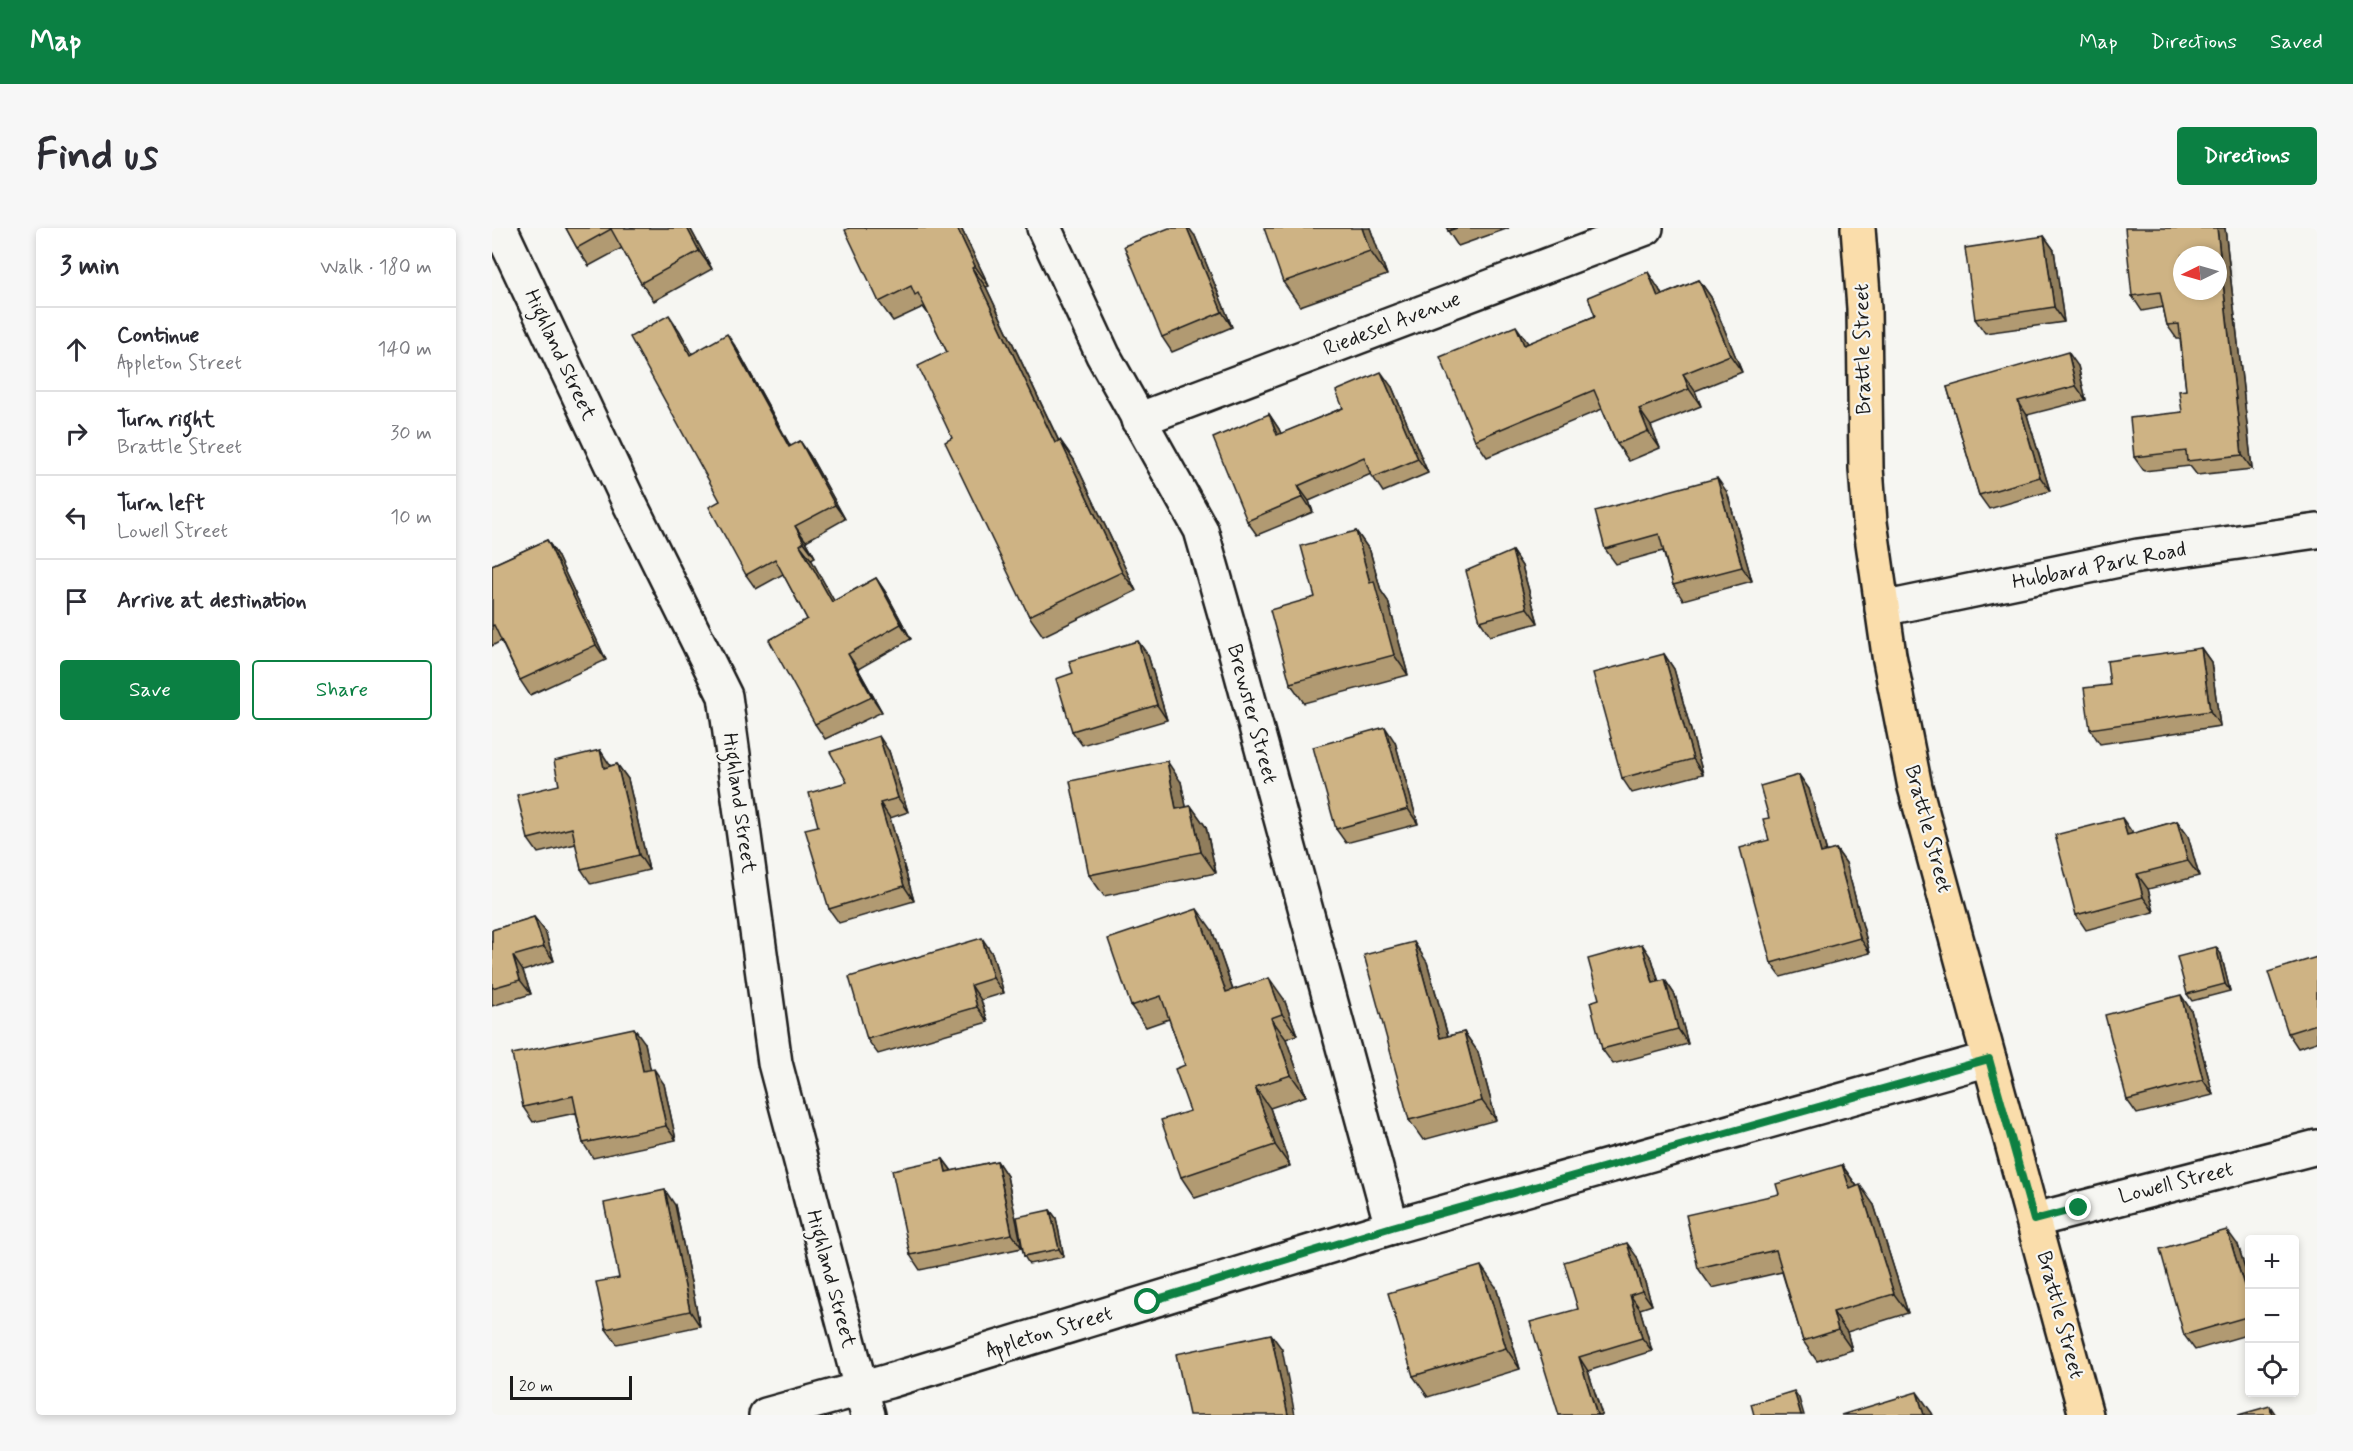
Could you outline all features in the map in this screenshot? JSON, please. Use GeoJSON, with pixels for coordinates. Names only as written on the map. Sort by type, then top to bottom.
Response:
{"type":"FeatureCollection","features":[{"type":"Feature","properties":{"kind":"main road","name":"Brattle Street"},"geometry":{"type":"LineString","coordinates":[[1858,228],[1864,308],[1866,468],[1870,522],[1889,655],[1915,787],[2086,1415]]}},
{"type":"Feature","properties":{"kind":"street","name":"Highland Street"},"geometry":{"type":"LineString","coordinates":[[500,228],[724,696],[775,1063],[864,1402]]}},
{"type":"Feature","properties":{"kind":"street","name":"Brewster Street"},"geometry":{"type":"LineString","coordinates":[[1044,228],[1103,355],[1201,530],[1392,1227]]}},
{"type":"Feature","properties":{"kind":"street","name":"Riedesel Avenue"},"geometry":{"type":"LineString","coordinates":[[1138,420],[1646,228]]}},
{"type":"Feature","properties":{"kind":"street","name":"Hubbard Park Road"},"geometry":{"type":"LineString","coordinates":[[1882,609],[2138,556],[2317,531]]}},
{"type":"Feature","properties":{"kind":"street","name":"Appleton Street"},"geometry":{"type":"LineString","coordinates":[[766,1415],[864,1402],[1392,1227],[1989,1059]]}},
{"type":"Feature","properties":{"kind":"street","name":"Lowell Street"},"geometry":{"type":"LineString","coordinates":[[2034,1220],[2317,1147]]}},
{"type":"Feature","properties":{"kind":"building"},"geometry":{"type":"Polygon","coordinates":[[[566,228],[687,228],[699,251],[641,283],[611,229],[577,248],[566,228]]]}},
{"type":"Feature","properties":{"kind":"building"},"geometry":{"type":"Polygon","coordinates":[[[849,228],[957,228],[975,266],[972,268],[1055,443],[1060,440],[1122,572],[1029,616],[945,442],[952,438],[918,366],[947,352],[918,293],[915,295],[911,286],[879,302],[845,230],[849,228]]]}},
{"type":"Feature","properties":{"kind":"building"},"geometry":{"type":"Polygon","coordinates":[[[1169,228],[1187,228],[1222,312],[1162,337],[1124,246],[1169,228]]]}},
{"type":"Feature","properties":{"kind":"building"},"geometry":{"type":"Polygon","coordinates":[[[1264,228],[1362,228],[1370,251],[1283,282],[1264,228]]]}},
{"type":"Feature","properties":{"kind":"building"},"geometry":{"type":"Polygon","coordinates":[[[2125,228],[2217,228],[2219,246],[2173,246],[2173,300],[2225,300],[2242,455],[2187,461],[2186,451],[2134,457],[2130,418],[2182,412],[2179,391],[2186,390],[2179,324],[2167,325],[2160,292],[2132,296],[2125,228]]]}},
{"type":"Feature","properties":{"kind":"building"},"geometry":{"type":"Polygon","coordinates":[[[2044,236],[2054,307],[1975,319],[1965,248],[2044,236]]]}},
{"type":"Feature","properties":{"kind":"building"},"geometry":{"type":"Polygon","coordinates":[[[1648,272],[1658,297],[1699,280],[1730,355],[1683,374],[1689,389],[1639,409],[1648,431],[1617,444],[1594,390],[1475,440],[1440,357],[1516,326],[1524,345],[1595,316],[1588,297],[1648,272]]]}},
{"type":"Feature","properties":{"kind":"building"},"geometry":{"type":"Polygon","coordinates":[[[669,315],[690,355],[727,334],[789,447],[800,441],[835,505],[795,526],[804,542],[800,545],[832,602],[876,578],[901,624],[848,654],[872,697],[815,724],[769,640],[807,619],[775,559],[746,575],[709,507],[720,501],[630,337],[669,315]]]}},
{"type":"Feature","properties":{"kind":"building"},"geometry":{"type":"Polygon","coordinates":[[[2068,352],[2076,386],[2018,401],[2040,477],[1979,495],[1947,387],[2068,352]]]}},
{"type":"Feature","properties":{"kind":"building"},"geometry":{"type":"Polygon","coordinates":[[[1381,372],[1418,459],[1372,478],[1364,457],[1298,486],[1303,497],[1247,521],[1213,438],[1269,414],[1277,435],[1343,408],[1336,391],[1381,372]]]}},
{"type":"Feature","properties":{"kind":"building"},"geometry":{"type":"Polygon","coordinates":[[[1717,478],[1742,567],[1673,585],[1659,534],[1605,549],[1595,511],[1717,478]]]}},
{"type":"Feature","properties":{"kind":"building"},"geometry":{"type":"Polygon","coordinates":[[[1356,531],[1370,583],[1374,581],[1394,655],[1290,683],[1270,610],[1315,597],[1301,546],[1356,531]]]}},
{"type":"Feature","properties":{"kind":"building"},"geometry":{"type":"Polygon","coordinates":[[[547,540],[596,645],[520,680],[494,625],[492,626],[492,565],[547,540]]]}},
{"type":"Feature","properties":{"kind":"building"},"geometry":{"type":"Polygon","coordinates":[[[1512,551],[1527,608],[1480,621],[1466,571],[1512,551]]]}},
{"type":"Feature","properties":{"kind":"building"},"geometry":{"type":"Polygon","coordinates":[[[1138,641],[1157,705],[1072,731],[1056,679],[1073,673],[1069,661],[1138,641]]]}},
{"type":"Feature","properties":{"kind":"building"},"geometry":{"type":"Polygon","coordinates":[[[2201,648],[2210,711],[2090,729],[2084,688],[2110,685],[2107,661],[2201,648]]]}},
{"type":"Feature","properties":{"kind":"building"},"geometry":{"type":"Polygon","coordinates":[[[1664,654],[1693,759],[1622,778],[1593,673],[1664,654]]]}},
{"type":"Feature","properties":{"kind":"building"},"geometry":{"type":"Polygon","coordinates":[[[1385,727],[1408,809],[1336,829],[1313,747],[1385,727]]]}},
{"type":"Feature","properties":{"kind":"building"},"geometry":{"type":"Polygon","coordinates":[[[879,736],[898,798],[880,803],[904,886],[829,909],[805,829],[818,826],[809,793],[847,782],[830,752],[879,736]]]}},
{"type":"Feature","properties":{"kind":"building"},"geometry":{"type":"Polygon","coordinates":[[[600,750],[604,768],[617,764],[639,855],[581,869],[572,828],[528,839],[517,795],[559,785],[554,761],[600,750]]]}},
{"type":"Feature","properties":{"kind":"building"},"geometry":{"type":"Polygon","coordinates":[[[1167,761],[1176,809],[1191,806],[1201,852],[1089,875],[1070,781],[1167,761]]]}},
{"type":"Feature","properties":{"kind":"building"},"geometry":{"type":"Polygon","coordinates":[[[1799,775],[1821,853],[1836,849],[1860,938],[1771,963],[1740,848],[1769,840],[1763,819],[1769,818],[1760,786],[1799,775]]]}},
{"type":"Feature","properties":{"kind":"building"},"geometry":{"type":"Polygon","coordinates":[[[2122,818],[2127,835],[2177,821],[2188,861],[2137,874],[2143,897],[2076,915],[2055,835],[2122,818]]]}},
{"type":"Feature","properties":{"kind":"building"},"geometry":{"type":"Polygon","coordinates":[[[1197,909],[1226,992],[1269,978],[1282,1014],[1271,1018],[1291,1075],[1255,1087],[1275,1145],[1181,1177],[1161,1120],[1190,1111],[1175,1069],[1185,1065],[1161,996],[1131,1006],[1108,939],[1197,909]]]}},
{"type":"Feature","properties":{"kind":"building"},"geometry":{"type":"Polygon","coordinates":[[[534,917],[544,947],[513,956],[520,980],[492,988],[492,930],[534,917]]]}},
{"type":"Feature","properties":{"kind":"building"},"geometry":{"type":"Polygon","coordinates":[[[982,938],[993,978],[971,985],[977,1007],[867,1039],[849,977],[982,938]]]}},
{"type":"Feature","properties":{"kind":"building"},"geometry":{"type":"Polygon","coordinates":[[[1414,942],[1440,1038],[1464,1032],[1482,1101],[1409,1120],[1364,955],[1414,942]]]}},
{"type":"Feature","properties":{"kind":"building"},"geometry":{"type":"Polygon","coordinates":[[[1642,944],[1653,983],[1665,980],[1678,1029],[1602,1049],[1590,1002],[1599,999],[1588,959],[1642,944]]]}},
{"type":"Feature","properties":{"kind":"building"},"geometry":{"type":"Polygon","coordinates":[[[2216,947],[2225,984],[2187,994],[2177,957],[2216,947]]]}},
{"type":"Feature","properties":{"kind":"building"},"geometry":{"type":"Polygon","coordinates":[[[2317,957],[2317,1024],[2288,1033],[2268,972],[2317,957]]]}},
{"type":"Feature","properties":{"kind":"building"},"geometry":{"type":"Polygon","coordinates":[[[2181,995],[2203,1080],[2127,1100],[2105,1015],[2181,995]]]}},
{"type":"Feature","properties":{"kind":"building"},"geometry":{"type":"Polygon","coordinates":[[[634,1028],[643,1071],[654,1069],[666,1126],[583,1143],[573,1096],[523,1107],[512,1054],[634,1028]]]}},
{"type":"Feature","properties":{"kind":"building"},"geometry":{"type":"Polygon","coordinates":[[[943,1159],[946,1172],[997,1161],[1012,1234],[910,1255],[892,1170],[943,1159]]]}},
{"type":"Feature","properties":{"kind":"building"},"geometry":{"type":"Polygon","coordinates":[[[1842,1165],[1850,1189],[1860,1185],[1894,1294],[1833,1312],[1838,1330],[1803,1341],[1776,1250],[1698,1268],[1686,1215],[1779,1194],[1776,1184],[1842,1165]]]}},
{"type":"Feature","properties":{"kind":"building"},"geometry":{"type":"Polygon","coordinates":[[[665,1190],[690,1311],[606,1329],[596,1282],[619,1278],[604,1203],[665,1190]]]}},
{"type":"Feature","properties":{"kind":"building"},"geometry":{"type":"Polygon","coordinates":[[[1050,1210],[1059,1249],[1024,1256],[1017,1217],[1050,1210]]]}},
{"type":"Feature","properties":{"kind":"building"},"geometry":{"type":"Polygon","coordinates":[[[2227,1230],[2245,1289],[2245,1317],[2184,1335],[2160,1249],[2227,1230]]]}},
{"type":"Feature","properties":{"kind":"building"},"geometry":{"type":"Polygon","coordinates":[[[1627,1243],[1642,1291],[1630,1295],[1642,1338],[1579,1357],[1597,1415],[1559,1415],[1530,1322],[1578,1309],[1564,1262],[1627,1243]]]}},
{"type":"Feature","properties":{"kind":"building"},"geometry":{"type":"Polygon","coordinates":[[[1481,1266],[1506,1348],[1413,1376],[1388,1293],[1481,1266]]]}},
{"type":"Feature","properties":{"kind":"building"},"geometry":{"type":"Polygon","coordinates":[[[1271,1334],[1288,1415],[1189,1415],[1176,1354],[1271,1334]]]}},
{"type":"Feature","properties":{"kind":"building"},"geometry":{"type":"Polygon","coordinates":[[[1794,1391],[1801,1415],[1754,1415],[1751,1404],[1794,1391]]]}},
{"type":"Feature","properties":{"kind":"building"},"geometry":{"type":"Polygon","coordinates":[[[1917,1392],[1924,1415],[1841,1415],[1917,1392]]]}},
{"type":"Feature","properties":{"kind":"building"},"geometry":{"type":"Polygon","coordinates":[[[2270,1406],[2272,1415],[2238,1415],[2270,1406]]]}},
{"type":"Feature","properties":{"kind":"route"},"geometry":{"type":"LineString","coordinates":[[1148,1302],[1392,1227],[1989,1059],[2034,1220],[2079,1208]]}}]}
